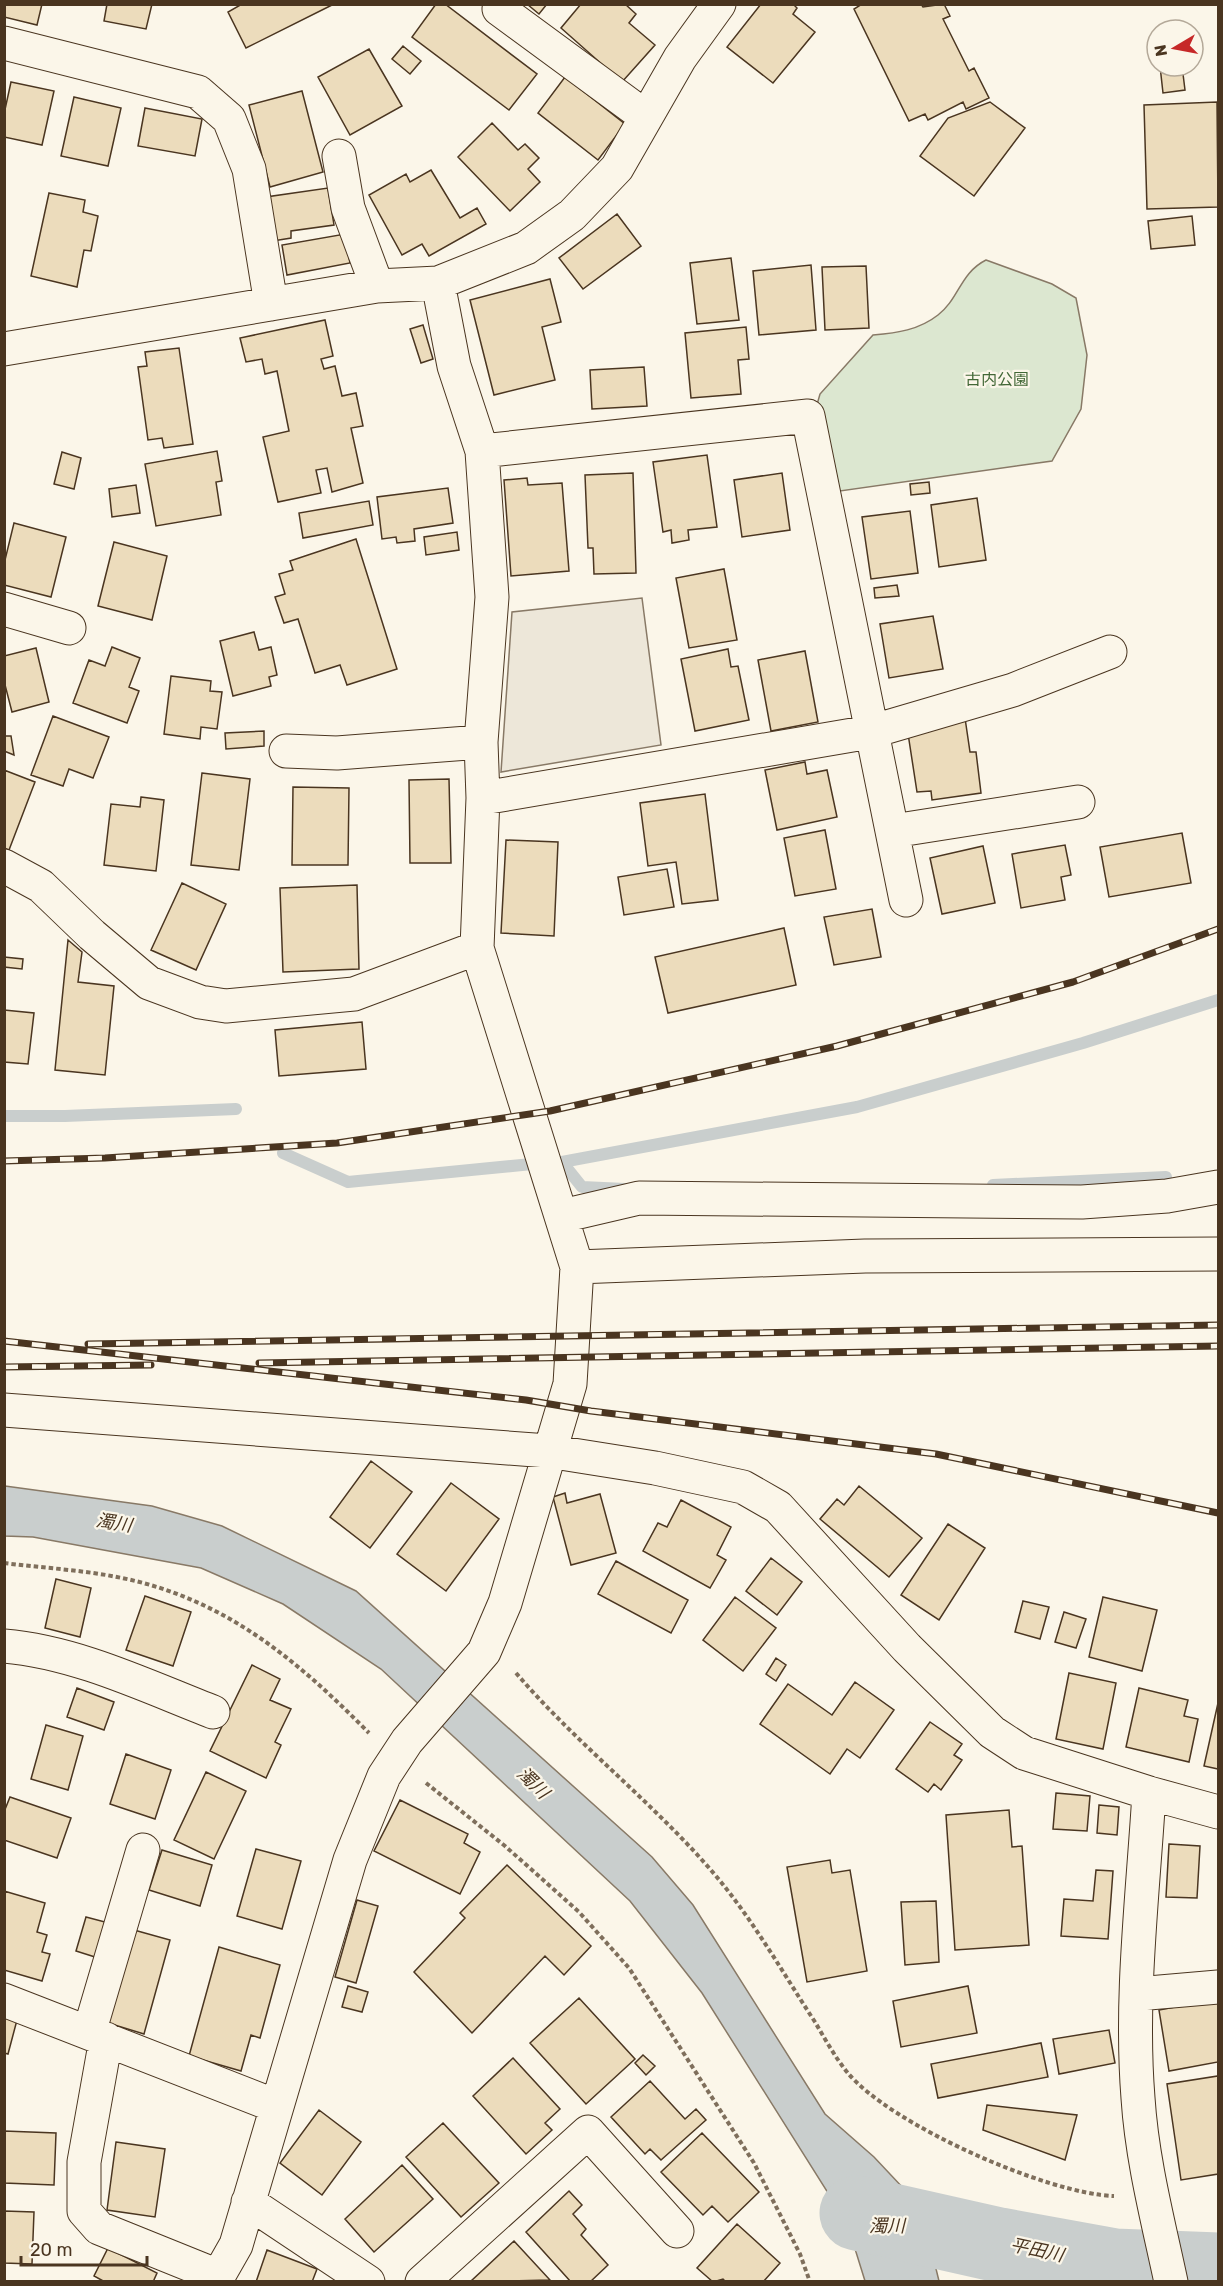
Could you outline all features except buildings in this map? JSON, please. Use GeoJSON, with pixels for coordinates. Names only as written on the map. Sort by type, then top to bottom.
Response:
{"type":"FeatureCollection","features":[{"type":"Feature","properties":{"kind":"street"},"geometry":{"type":"LineString","coordinates":[[4,349],[377,286],[438,283],[526,248],[572,215],[617,168],[680,58],[719,4]]}},
{"type":"Feature","properties":{"kind":"street"},"geometry":{"type":"LineString","coordinates":[[499,9],[646,117]]}},
{"type":"Feature","properties":{"kind":"street"},"geometry":{"type":"LineString","coordinates":[[4,43],[198,92],[229,119],[249,169],[271,304]]}},
{"type":"Feature","properties":{"kind":"street"},"geometry":{"type":"LineString","coordinates":[[339,156],[348,208],[377,286]]}},
{"type":"Feature","properties":{"kind":"street"},"geometry":{"type":"LineString","coordinates":[[143,1850],[97,2036],[84,2162],[84,2211],[99,2228],[217,2279],[236,2245],[350,1860],[384,1776],[401,1750],[486,1647],[505,1603],[548,1451],[570,1384],[577,1267],[477,948],[483,798],[481,742],[492,597],[482,451],[454,366],[438,283]]}},
{"type":"Feature","properties":{"kind":"street"},"geometry":{"type":"LineString","coordinates":[[482,451],[808,416],[870,732],[906,900]]}},
{"type":"Feature","properties":{"kind":"street"},"geometry":{"type":"LineString","coordinates":[[4,609],[69,628]]}},
{"type":"Feature","properties":{"kind":"street"},"geometry":{"type":"LineString","coordinates":[[483,798],[870,732],[1013,690],[1110,652]]}},
{"type":"Feature","properties":{"kind":"street"},"geometry":{"type":"LineString","coordinates":[[286,751],[338,753],[481,742]]}},
{"type":"Feature","properties":{"kind":"street"},"geometry":{"type":"LineString","coordinates":[[893,831],[1078,802]]}},
{"type":"Feature","properties":{"kind":"street"},"geometry":{"type":"LineString","coordinates":[[4,866],[41,886],[149,983],[200,1002],[226,1006],[354,994],[477,948]]}},
{"type":"Feature","properties":{"kind":"street"},"geometry":{"type":"LineString","coordinates":[[562,1216],[639,1198],[1082,1202],[1167,1196],[1218,1187]]}},
{"type":"Feature","properties":{"kind":"street"},"geometry":{"type":"LineString","coordinates":[[577,1267],[865,1256],[1218,1254]]}},
{"type":"Feature","properties":{"kind":"street"},"geometry":{"type":"LineString","coordinates":[[4,1410],[548,1451],[655,1468],[743,1487],[778,1507],[907,1648],[992,1732],[1024,1753],[1149,1794],[1218,1812]]}},
{"type":"Feature","properties":{"kind":"street"},"geometry":{"type":"LineString","coordinates":[[4,1646],[32,1648],[118,1674],[213,1712]]}},
{"type":"Feature","properties":{"kind":"street"},"geometry":{"type":"LineString","coordinates":[[1149,1794],[1137,1994],[1138,2096],[1143,2146],[1171,2282]]}},
{"type":"Feature","properties":{"kind":"street"},"geometry":{"type":"LineString","coordinates":[[1137,1994],[1218,1987]]}},
{"type":"Feature","properties":{"kind":"street"},"geometry":{"type":"LineString","coordinates":[[4,2000],[276,2106]]}},
{"type":"Feature","properties":{"kind":"street"},"geometry":{"type":"LineString","coordinates":[[422,2282],[588,2132],[677,2231]]}},
{"type":"Feature","properties":{"kind":"street"},"geometry":{"type":"LineString","coordinates":[[248,2202],[368,2282]]}},
{"type":"Feature","properties":{"kind":"path"},"geometry":{"type":"LineString","coordinates":[[4,1563],[123,1578],[185,1597],[244,1626],[317,1681],[401,1750],[579,1912],[629,1968],[754,2163],[800,2254],[810,2282]]}},
{"type":"Feature","properties":{"kind":"path"},"geometry":{"type":"LineString","coordinates":[[486,1647],[551,1714],[691,1847],[738,1902],[847,2072],[873,2098],[951,2143],[1044,2184],[1155,2206]]}},
{"type":"Feature","properties":{"kind":"green space","name":"古内公園"},"geometry":{"type":"Polygon","coordinates":[[[986,260],[1052,284],[1076,298],[1087,355],[1081,409],[1052,461],[833,492],[816,408],[820,394],[873,335],[907,330],[938,315],[951,301],[970,272],[986,260]]]}},
{"type":"Feature","properties":{"kind":"shaded area"},"geometry":{"type":"Polygon","coordinates":[[[642,598],[661,745],[501,772],[512,612],[642,598]]]}},
{"type":"Feature","properties":{"kind":"water","name":"濁川"},"geometry":{"type":"Polygon","coordinates":[[[5,1486],[152,1506],[222,1526],[356,1591],[652,1857],[693,1905],[825,2114],[874,2157],[921,2207],[939,2281],[865,2281],[847,2223],[702,1993],[630,1901],[381,1669],[283,1604],[201,1568],[33,1537],[5,1536],[5,1486]]]}},
{"type":"Feature","properties":{"kind":"waterway"},"geometry":{"type":"LineString","coordinates":[[625,1189],[582,1187],[562,1162],[857,1107],[1083,1043],[1218,1000]]}},
{"type":"Feature","properties":{"kind":"waterway"},"geometry":{"type":"LineString","coordinates":[[4,1116],[65,1116],[236,1109]]}},
{"type":"Feature","properties":{"kind":"waterway"},"geometry":{"type":"LineString","coordinates":[[283,1153],[348,1182],[532,1164]]}},
{"type":"Feature","properties":{"kind":"waterway"},"geometry":{"type":"LineString","coordinates":[[993,1185],[1166,1177]]}},
{"type":"Feature","properties":{"kind":"waterway","name":"平田川"},"geometry":{"type":"LineString","coordinates":[[857,2213],[999,2245],[1114,2266],[1218,2270]]}},
{"type":"Feature","properties":{"kind":"railway"},"geometry":{"type":"LineString","coordinates":[[4,1161],[105,1158],[337,1143],[550,1111],[837,1046],[1073,982],[1218,929]]}},
{"type":"Feature","properties":{"kind":"railway"},"geometry":{"type":"LineString","coordinates":[[88,1344],[1218,1325]]}},
{"type":"Feature","properties":{"kind":"railway"},"geometry":{"type":"LineString","coordinates":[[4,1341],[526,1400],[591,1411],[936,1454],[1218,1513]]}},
{"type":"Feature","properties":{"kind":"railway"},"geometry":{"type":"LineString","coordinates":[[259,1363],[1218,1346]]}},
{"type":"Feature","properties":{"kind":"railway"},"geometry":{"type":"LineString","coordinates":[[4,1367],[151,1365]]}}]}
